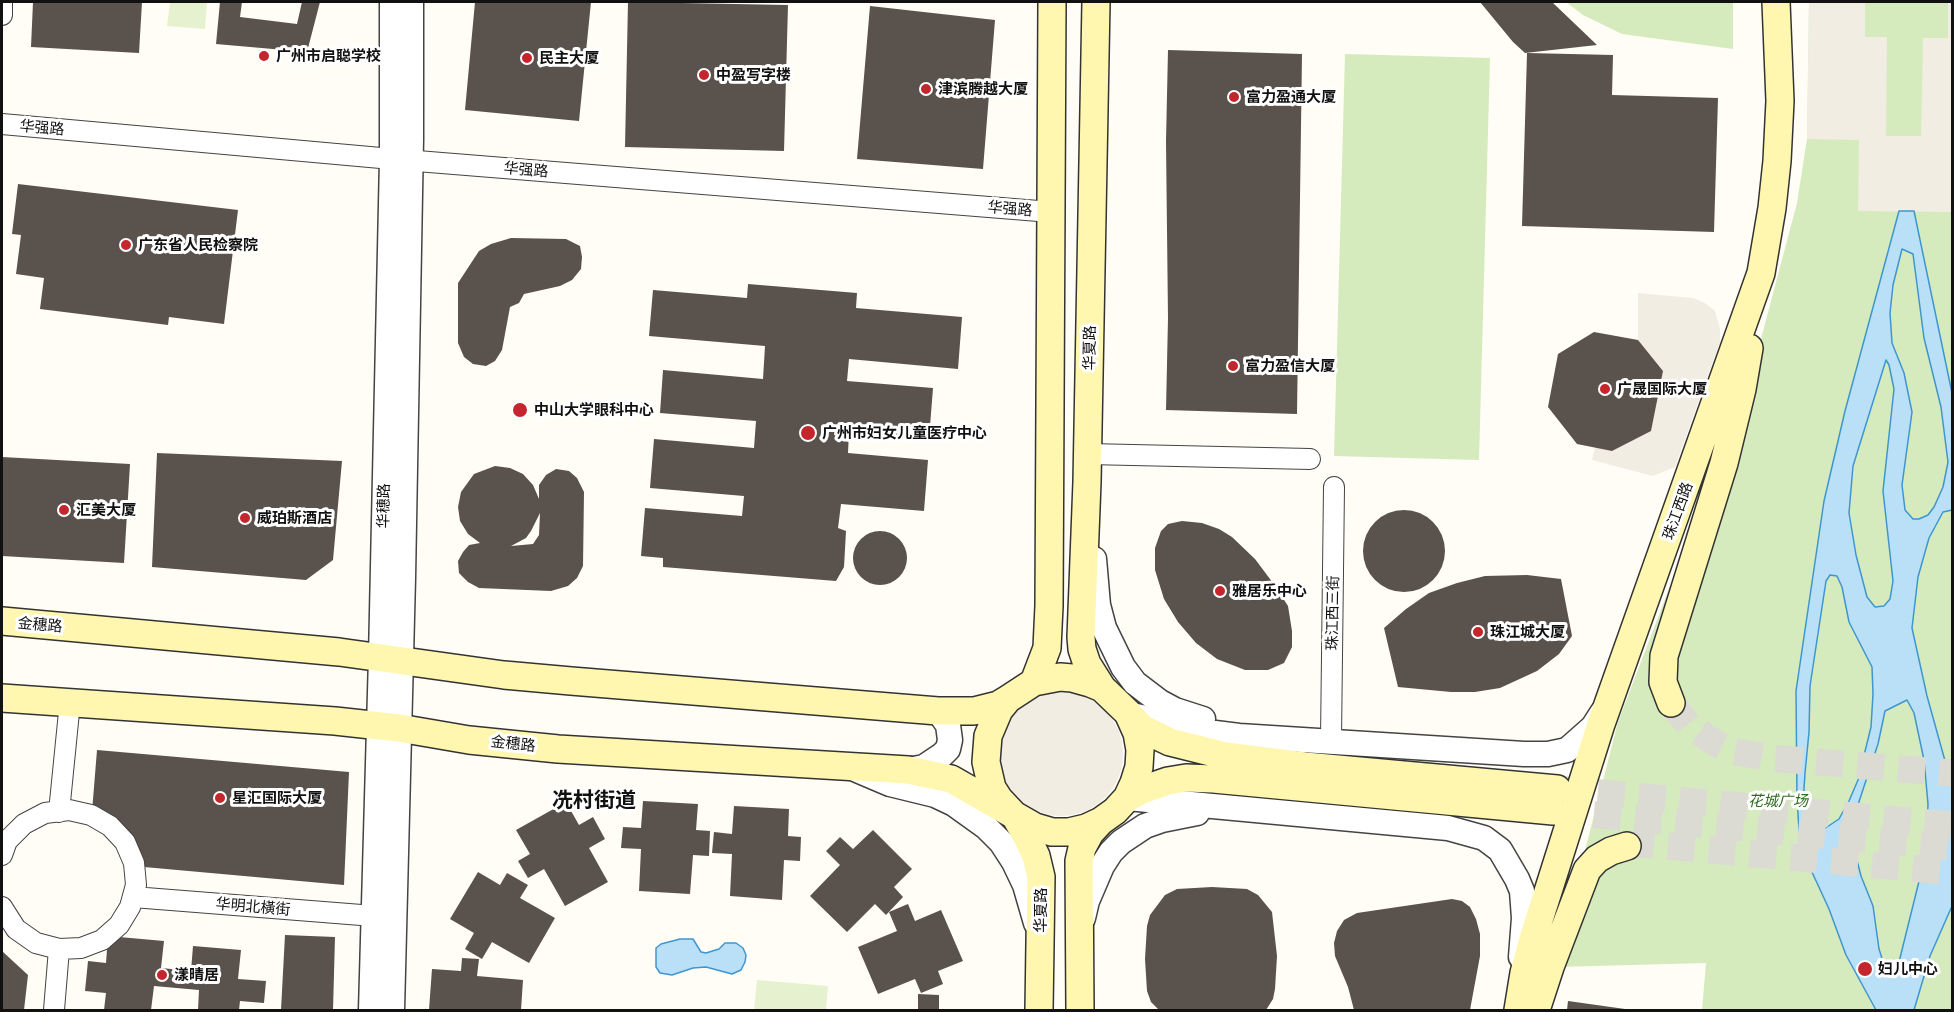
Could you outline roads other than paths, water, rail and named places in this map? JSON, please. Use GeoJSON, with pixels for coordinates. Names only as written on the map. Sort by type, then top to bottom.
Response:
{"type":"FeatureCollection","features":[{"type":"Feature","properties":{"kind":"main road"},"geometry":{"type":"LineString","coordinates":[[1034,682],[1047,648],[1049,599],[1052,2]]}},
{"type":"Feature","properties":{"kind":"main road","name":"华夏路"},"geometry":{"type":"LineString","coordinates":[[1080,1011],[1079,861],[1082,848],[1090,833],[1126,798],[1139,767],[1140,750],[1137,733],[1128,713],[1102,688],[1087,664],[1082,649],[1081,601],[1088,454],[1096,2]]}},
{"type":"Feature","properties":{"kind":"main road","name":"珠江西路"},"geometry":{"type":"LineString","coordinates":[[1517,1011],[1533,939],[1610,698],[1761,273],[1778,161],[1780,100],[1776,2]]}},
{"type":"Feature","properties":{"kind":"main road"},"geometry":{"type":"LineString","coordinates":[[1777,32],[1784,2]]}},
{"type":"Feature","properties":{"kind":"main road"},"geometry":{"type":"LineString","coordinates":[[1671,704],[1663,682],[1664,656],[1727,452],[1742,389],[1761,273]]}},
{"type":"Feature","properties":{"kind":"main road"},"geometry":{"type":"LineString","coordinates":[[1049,599],[1081,601]]}},
{"type":"Feature","properties":{"kind":"main road","name":"金穗路"},"geometry":{"type":"LineString","coordinates":[[2,621],[391,658],[483,672],[571,681],[938,711],[974,711],[998,705],[1008,699]]}},
{"type":"Feature","properties":{"kind":"main road","name":"华夏路"},"geometry":{"type":"LineString","coordinates":[[1101,822],[1078,830],[1052,832],[1035,827],[1015,816],[999,800],[992,788],[986,762],[990,729],[999,710],[1008,699],[1034,682],[1060,677],[1072,678],[1090,682],[1102,688]]}},
{"type":"Feature","properties":{"kind":"main road","name":"金穗路"},"geometry":{"type":"LineString","coordinates":[[2,698],[389,727],[469,740],[558,748],[908,770],[951,778],[1015,816]]}},
{"type":"Feature","properties":{"kind":"main road"},"geometry":{"type":"LineString","coordinates":[[1126,798],[1155,784],[1195,778],[1555,800],[1226,756],[1170,742],[1143,729],[1128,713]]}},
{"type":"Feature","properties":{"kind":"main road","name":"华夏路"},"geometry":{"type":"LineString","coordinates":[[1015,816],[1036,856],[1041,877],[1039,1011]]}},
{"type":"Feature","properties":{"kind":"main road"},"geometry":{"type":"LineString","coordinates":[[1536,1011],[1587,870],[1597,859],[1627,846]]}},
{"type":"Feature","properties":{"kind":"street"},"geometry":{"type":"LineString","coordinates":[[2,2],[2,15]]}},
{"type":"Feature","properties":{"kind":"street","name":"华穗路"},"geometry":{"type":"LineString","coordinates":[[392,2],[401,160]]}},
{"type":"Feature","properties":{"kind":"street","name":"华穗路"},"geometry":{"type":"LineString","coordinates":[[392,1011],[389,727],[401,160],[411,2]]}},
{"type":"Feature","properties":{"kind":"street","name":"华强路"},"geometry":{"type":"LineString","coordinates":[[2,124],[401,160],[1051,212]]}},
{"type":"Feature","properties":{"kind":"street"},"geometry":{"type":"LineString","coordinates":[[1088,454],[1310,459]]}},
{"type":"Feature","properties":{"kind":"street"},"geometry":{"type":"LineString","coordinates":[[1087,482],[1098,605],[1111,646],[1135,683],[1160,702],[1194,717],[1356,743]]}},
{"type":"Feature","properties":{"kind":"street","name":"珠江西三街"},"geometry":{"type":"LineString","coordinates":[[1331,739],[1334,488]]}},
{"type":"Feature","properties":{"kind":"street"},"geometry":{"type":"LineString","coordinates":[[1128,713],[1199,731],[1239,736],[1484,753],[1548,754],[1567,750],[1582,739],[1593,727],[1610,698]]}},
{"type":"Feature","properties":{"kind":"street"},"geometry":{"type":"LineString","coordinates":[[60,812],[70,702]]}},
{"type":"Feature","properties":{"kind":"street"},"geometry":{"type":"LineString","coordinates":[[908,770],[924,767],[942,756],[948,749],[950,740],[948,725],[938,711]]}},
{"type":"Feature","properties":{"kind":"street","name":"华穗路"},"geometry":{"type":"LineString","coordinates":[[371,1011],[374,916],[389,727]]}},
{"type":"Feature","properties":{"kind":"street"},"geometry":{"type":"LineString","coordinates":[[849,766],[890,784],[935,795],[954,804],[986,827],[1001,842],[1014,862],[1025,885],[1041,940]]}},
{"type":"Feature","properties":{"kind":"street"},"geometry":{"type":"LineString","coordinates":[[1126,798],[1448,828],[1484,838],[1500,850],[1522,891],[1524,918],[1517,1011]]}},
{"type":"Feature","properties":{"kind":"street"},"geometry":{"type":"LineString","coordinates":[[1079,938],[1087,901],[1102,866],[1111,852],[1131,834],[1162,820],[1181,815],[1247,809]]}},
{"type":"Feature","properties":{"kind":"street"},"geometry":{"type":"LineString","coordinates":[[2,855],[7,841],[24,824],[45,813],[69,810],[90,815],[110,826],[125,842],[134,863],[136,885],[130,907],[119,925],[102,940],[81,948],[59,949],[36,943],[16,929],[2,906]]}},
{"type":"Feature","properties":{"kind":"street","name":"华明北橫街"},"geometry":{"type":"LineString","coordinates":[[133,897],[374,916]]}},
{"type":"Feature","properties":{"kind":"street"},"geometry":{"type":"LineString","coordinates":[[54,1011],[59,949]]}},
{"type":"Feature","properties":{"kind":"water"},"geometry":{"type":"Polygon","coordinates":[[[1899,211],[1914,211],[1952,393],[1952,510],[1943,512],[1929,538],[1918,577],[1912,628],[1927,696],[1947,768],[1952,769],[1952,906],[1930,956],[1914,1010],[1876,1010],[1846,955],[1829,909],[1800,846],[1796,691],[1824,501],[1845,411],[1899,211]],[[1902,249],[1893,285],[1890,313],[1892,343],[1904,373],[1912,412],[1902,485],[1905,510],[1913,519],[1919,519],[1928,515],[1934,507],[1943,487],[1948,462],[1941,407],[1924,338],[1913,254],[1902,249]],[[1886,360],[1853,466],[1849,513],[1856,555],[1867,597],[1875,607],[1884,606],[1890,599],[1893,581],[1883,491],[1894,389],[1886,360]],[[1830,575],[1826,581],[1810,686],[1803,804],[1810,828],[1816,832],[1839,819],[1858,780],[1871,727],[1873,694],[1872,667],[1849,622],[1842,587],[1837,576],[1830,575]],[[1907,700],[1885,711],[1878,744],[1850,833],[1861,876],[1873,906],[1879,949],[1887,974],[1894,971],[1900,958],[1926,853],[1928,804],[1924,760],[1914,713],[1907,700]]]}},
{"type":"Feature","properties":{"kind":"water"},"geometry":{"type":"Polygon","coordinates":[[[680,939],[693,939],[701,952],[706,953],[719,949],[725,943],[736,943],[743,948],[746,955],[745,962],[741,970],[732,974],[706,967],[693,968],[672,975],[660,973],[656,967],[656,948],[661,944],[680,939]]]}},
{"type":"Feature","properties":{"kind":"tunnel"},"geometry":{"type":"LineString","coordinates":[[1671,703],[1688,724],[1715,743],[1732,751],[1769,758],[1952,773]]}},
{"type":"Feature","properties":{"kind":"tunnel"},"geometry":{"type":"LineString","coordinates":[[1557,789],[1952,825]]}},
{"type":"Feature","properties":{"kind":"tunnel"},"geometry":{"type":"LineString","coordinates":[[1553,811],[1952,847]]}},
{"type":"Feature","properties":{"kind":"tunnel"},"geometry":{"type":"LineString","coordinates":[[1627,846],[1646,844],[1952,872]]}},
{"type":"Feature","properties":{"kind":"place","name":"广州市启聪学校"},"geometry":{"type":"Point","coordinates":[264,56]}},
{"type":"Feature","properties":{"kind":"place","name":"民主大厦"},"geometry":{"type":"Point","coordinates":[527,58]}},
{"type":"Feature","properties":{"kind":"place","name":"中盈写字楼"},"geometry":{"type":"Point","coordinates":[704,75]}},
{"type":"Feature","properties":{"kind":"place","name":"津滨腾越大厦"},"geometry":{"type":"Point","coordinates":[926,89]}},
{"type":"Feature","properties":{"kind":"place","name":"富力盈通大厦"},"geometry":{"type":"Point","coordinates":[1234,97]}},
{"type":"Feature","properties":{"kind":"place","name":"广东省人民检察院"},"geometry":{"type":"Point","coordinates":[126,245]}},
{"type":"Feature","properties":{"kind":"place","name":"富力盈信大厦"},"geometry":{"type":"Point","coordinates":[1233,366]}},
{"type":"Feature","properties":{"kind":"place","name":"广晟国际大厦"},"geometry":{"type":"Point","coordinates":[1605,389]}},
{"type":"Feature","properties":{"kind":"place","name":"中山大学眼科中心"},"geometry":{"type":"Point","coordinates":[520,410]}},
{"type":"Feature","properties":{"kind":"place","name":"广州市妇女儿童医疗中心"},"geometry":{"type":"Point","coordinates":[808,433]}},
{"type":"Feature","properties":{"kind":"place","name":"汇美大厦"},"geometry":{"type":"Point","coordinates":[64,510]}},
{"type":"Feature","properties":{"kind":"place","name":"威珀斯酒店"},"geometry":{"type":"Point","coordinates":[245,518]}},
{"type":"Feature","properties":{"kind":"place","name":"雅居乐中心"},"geometry":{"type":"Point","coordinates":[1220,591]}},
{"type":"Feature","properties":{"kind":"place","name":"珠江城大厦"},"geometry":{"type":"Point","coordinates":[1478,632]}},
{"type":"Feature","properties":{"kind":"place","name":"星汇国际大厦"},"geometry":{"type":"Point","coordinates":[220,798]}},
{"type":"Feature","properties":{"kind":"place","name":"妇儿中心"},"geometry":{"type":"Point","coordinates":[1865,969]}},
{"type":"Feature","properties":{"kind":"place","name":"漾晴居"},"geometry":{"type":"Point","coordinates":[162,975]}},
{"type":"Feature","properties":{"kind":"district","name":"冼村街道"},"geometry":{"type":"Point","coordinates":[594,800]}},
{"type":"Feature","properties":{"kind":"park label","name":"花城广场"},"geometry":{"type":"Point","coordinates":[1778,801]}}]}
